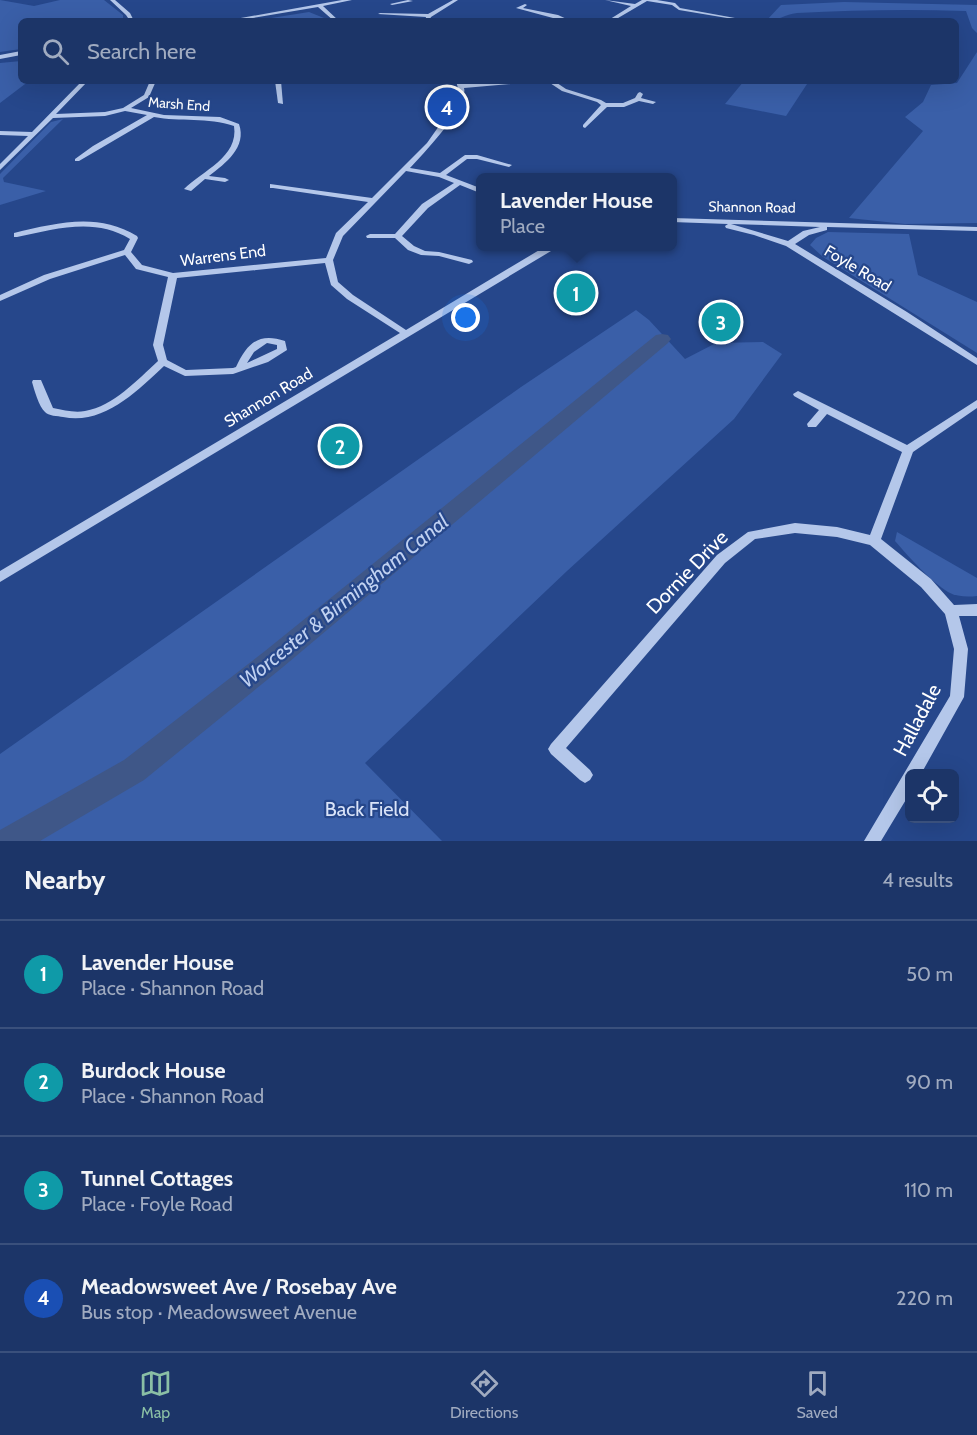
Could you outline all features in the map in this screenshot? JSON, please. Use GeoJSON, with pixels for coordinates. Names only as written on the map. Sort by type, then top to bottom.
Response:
{"type":"FeatureCollection","features":[{"type":"Feature","properties":{"kind":"street"},"geometry":{"type":"LineString","coordinates":[[112,0],[130,18]]}},
{"type":"Feature","properties":{"kind":"street"},"geometry":{"type":"LineString","coordinates":[[245,18],[350,0]]}},
{"type":"Feature","properties":{"kind":"street"},"geometry":{"type":"LineString","coordinates":[[429,18],[456,0]]}},
{"type":"Feature","properties":{"kind":"street"},"geometry":{"type":"LineString","coordinates":[[607,0],[633,5]]}},
{"type":"Feature","properties":{"kind":"street"},"geometry":{"type":"LineString","coordinates":[[614,18],[645,0]]}},
{"type":"Feature","properties":{"kind":"street"},"geometry":{"type":"LineString","coordinates":[[649,0],[673,4],[679,9],[734,18]]}},
{"type":"Feature","properties":{"kind":"street"},"geometry":{"type":"LineString","coordinates":[[392,4],[408,2],[403,15]]}},
{"type":"Feature","properties":{"kind":"street"},"geometry":{"type":"LineString","coordinates":[[525,5],[518,8],[562,18]]}},
{"type":"Feature","properties":{"kind":"street"},"geometry":{"type":"LineString","coordinates":[[320,6],[334,18]]}},
{"type":"Feature","properties":{"kind":"street"},"geometry":{"type":"LineString","coordinates":[[380,14],[422,18]]}},
{"type":"Feature","properties":{"kind":"street"},"geometry":{"type":"LineString","coordinates":[[0,57],[18,54]]}},
{"type":"Feature","properties":{"kind":"street"},"geometry":{"type":"LineString","coordinates":[[0,168],[82,84]]}},
{"type":"Feature","properties":{"kind":"street"},"geometry":{"type":"LineString","coordinates":[[125,109],[147,96],[152,84]]}},
{"type":"Feature","properties":{"kind":"street"},"geometry":{"type":"LineString","coordinates":[[278,84],[281,103]]}},
{"type":"Feature","properties":{"kind":"street"},"geometry":{"type":"LineString","coordinates":[[407,334],[350,297],[334,283],[328,260],[339,235],[429,144],[461,99],[460,84]]}},
{"type":"Feature","properties":{"kind":"street"},"geometry":{"type":"LineString","coordinates":[[555,84],[564,90],[605,105],[624,105],[639,96],[653,102]]}},
{"type":"Feature","properties":{"kind":"street"},"geometry":{"type":"LineString","coordinates":[[585,126],[605,105]]}},
{"type":"Feature","properties":{"kind":"street","name":"Marsh End"},"geometry":{"type":"LineString","coordinates":[[50,116],[105,114],[125,109],[151,116],[201,116],[237,125],[240,133],[238,142],[227,157],[188,189]]}},
{"type":"Feature","properties":{"kind":"street"},"geometry":{"type":"LineString","coordinates":[[77,160],[99,144],[130,130],[151,116]]}},
{"type":"Feature","properties":{"kind":"street"},"geometry":{"type":"LineString","coordinates":[[0,133],[33,134]]}},
{"type":"Feature","properties":{"kind":"street"},"geometry":{"type":"LineString","coordinates":[[441,175],[465,157],[477,156],[509,165]]}},
{"type":"Feature","properties":{"kind":"street"},"geometry":{"type":"LineString","coordinates":[[405,169],[441,175],[476,189]]}},
{"type":"Feature","properties":{"kind":"street"},"geometry":{"type":"LineString","coordinates":[[202,177],[225,180]]}},
{"type":"Feature","properties":{"kind":"street"},"geometry":{"type":"LineString","coordinates":[[370,236],[382,238],[397,236],[425,206],[459,183]]}},
{"type":"Feature","properties":{"kind":"street"},"geometry":{"type":"LineString","coordinates":[[273,186],[373,200]]}},
{"type":"Feature","properties":{"kind":"street","name":"Shannon Road"},"geometry":{"type":"LineString","coordinates":[[677,220],[977,229]]}},
{"type":"Feature","properties":{"kind":"street"},"geometry":{"type":"LineString","coordinates":[[757,232],[766,222]]}},
{"type":"Feature","properties":{"kind":"street"},"geometry":{"type":"LineString","coordinates":[[788,222],[813,231]]}},
{"type":"Feature","properties":{"kind":"street","name":"Foyle Road"},"geometry":{"type":"LineString","coordinates":[[713,223],[757,232],[789,244],[904,314],[977,362]]}},
{"type":"Feature","properties":{"kind":"street"},"geometry":{"type":"LineString","coordinates":[[0,298],[47,277],[128,252],[134,238],[128,233],[106,225],[70,224],[18,235]]}},
{"type":"Feature","properties":{"kind":"street","name":"Shannon Road"},"geometry":{"type":"LineString","coordinates":[[789,244],[813,231],[831,225]]}},
{"type":"Feature","properties":{"kind":"street"},"geometry":{"type":"LineString","coordinates":[[397,236],[411,248],[424,253],[439,254],[469,262]]}},
{"type":"Feature","properties":{"kind":"street","name":"Shannon Road"},"geometry":{"type":"LineString","coordinates":[[0,577],[545,251]]}},
{"type":"Feature","properties":{"kind":"street"},"geometry":{"type":"LineString","coordinates":[[128,252],[139,267],[173,276]]}},
{"type":"Feature","properties":{"kind":"street","name":"Warrens End"},"geometry":{"type":"LineString","coordinates":[[163,362],[158,345],[173,276],[328,260]]}},
{"type":"Feature","properties":{"kind":"street"},"geometry":{"type":"LineString","coordinates":[[37,382],[49,411],[74,415],[104,408],[130,391],[163,362],[185,373],[240,369]]}},
{"type":"Feature","properties":{"kind":"street"},"geometry":{"type":"LineString","coordinates":[[798,394],[908,450]]}},
{"type":"Feature","properties":{"kind":"street"},"geometry":{"type":"LineString","coordinates":[[874,541],[908,450],[977,403]]}},
{"type":"Feature","properties":{"kind":"street"},"geometry":{"type":"LineString","coordinates":[[812,424],[826,409]]}},
{"type":"Feature","properties":{"kind":"street","name":"Dornie Drive"},"geometry":{"type":"LineString","coordinates":[[585,775],[556,749],[721,559],[753,535],[795,528],[837,532],[874,541]]}},
{"type":"Feature","properties":{"kind":"street","name":"Halladale"},"geometry":{"type":"LineString","coordinates":[[874,541],[899,559],[951,611],[961,649],[957,698],[915,769]]}},
{"type":"Feature","properties":{"kind":"street"},"geometry":{"type":"LineString","coordinates":[[951,611],[977,610]]}},
{"type":"Feature","properties":{"kind":"street","name":"Halladale"},"geometry":{"type":"LineString","coordinates":[[872,841],[905,784]]}},
{"type":"Feature","properties":{"kind":"green space"},"geometry":{"type":"Polygon","coordinates":[[[0,0],[34,6],[60,0],[104,0],[123,15],[123,18],[18,18],[18,49],[0,52],[0,0]]]}},
{"type":"Feature","properties":{"kind":"green space"},"geometry":{"type":"Polygon","coordinates":[[[844,2],[977,5],[977,33],[972,28],[966,11],[882,10],[797,13],[780,18],[769,18],[781,5],[844,2]]]}},
{"type":"Feature","properties":{"kind":"green space"},"geometry":{"type":"Polygon","coordinates":[[[309,12],[324,18],[271,18],[309,12]]]}},
{"type":"Feature","properties":{"kind":"green space"},"geometry":{"type":"Polygon","coordinates":[[[977,52],[977,223],[905,224],[849,218],[923,131],[905,117],[923,102],[931,85],[959,84],[959,80],[977,52]]]}},
{"type":"Feature","properties":{"kind":"green space"},"geometry":{"type":"Polygon","coordinates":[[[18,61],[18,84],[25,84],[0,103],[0,63],[18,61]]]}},
{"type":"Feature","properties":{"kind":"green space"},"geometry":{"type":"Polygon","coordinates":[[[742,84],[807,84],[786,116],[725,104],[742,84]]]}},
{"type":"Feature","properties":{"kind":"green space"},"geometry":{"type":"Polygon","coordinates":[[[63,119],[3,178],[4,182],[46,191],[0,205],[0,174],[51,122],[63,119]]]}},
{"type":"Feature","properties":{"kind":"green space"},"geometry":{"type":"Polygon","coordinates":[[[828,232],[909,234],[918,275],[977,302],[977,353],[823,257],[810,245],[816,238],[828,232]]]}},
{"type":"Feature","properties":{"kind":"green space","name":"Back Field"},"geometry":{"type":"Polygon","coordinates":[[[636,310],[649,320],[685,359],[716,343],[763,342],[782,354],[734,419],[567,571],[365,763],[442,841],[0,841],[0,754],[521,387],[636,310]]]}},
{"type":"Feature","properties":{"kind":"green space"},"geometry":{"type":"Polygon","coordinates":[[[897,532],[977,578],[977,596],[955,595],[934,582],[895,541],[897,532]]]}},
{"type":"Feature","properties":{"kind":"waterway","name":"Worcester & Birmingham Canal"},"geometry":{"type":"LineString","coordinates":[[11,841],[134,770],[274,659],[662,339]]}},
{"type":"Feature","properties":{"kind":"place","name":"Meadowsweet Ave / Rosebay Ave"},"geometry":{"type":"Point","coordinates":[447,107]}},
{"type":"Feature","properties":{"kind":"place","name":"Lavender House"},"geometry":{"type":"Point","coordinates":[576,293]}},
{"type":"Feature","properties":{"kind":"place","name":"Tunnel Cottages"},"geometry":{"type":"Point","coordinates":[721,322]}},
{"type":"Feature","properties":{"kind":"place","name":"Burdock House"},"geometry":{"type":"Point","coordinates":[340,446]}}]}
